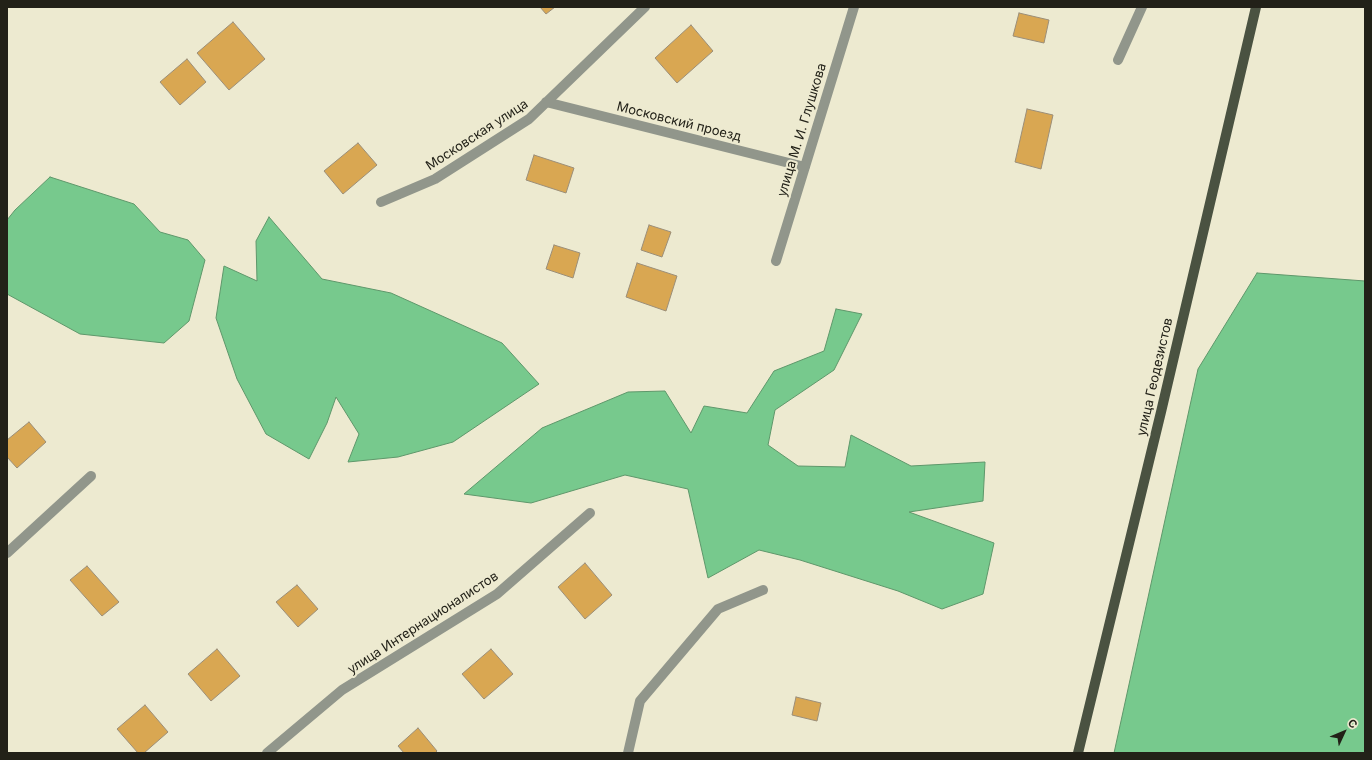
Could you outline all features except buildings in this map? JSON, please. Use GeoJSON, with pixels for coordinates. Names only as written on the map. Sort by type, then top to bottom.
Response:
{"type":"FeatureCollection","features":[{"type":"Feature","properties":{"kind":"main road","name":"улица Геодезистов"},"geometry":{"type":"LineString","coordinates":[[1078,753],[1161,412],[1256,7]]}},
{"type":"Feature","properties":{"kind":"street","name":"Московская улица"},"geometry":{"type":"LineString","coordinates":[[381,202],[435,179],[529,119],[645,7]]}},
{"type":"Feature","properties":{"kind":"street","name":"улица М. И. Глушкова"},"geometry":{"type":"LineString","coordinates":[[776,261],[854,7]]}},
{"type":"Feature","properties":{"kind":"street"},"geometry":{"type":"LineString","coordinates":[[1118,60],[1142,7]]}},
{"type":"Feature","properties":{"kind":"street","name":"Московский проезд"},"geometry":{"type":"LineString","coordinates":[[546,102],[805,167]]}},
{"type":"Feature","properties":{"kind":"street"},"geometry":{"type":"LineString","coordinates":[[7,553],[91,476]]}},
{"type":"Feature","properties":{"kind":"street","name":"улица Интернационалистов"},"geometry":{"type":"LineString","coordinates":[[268,753],[342,690],[497,594],[590,512]]}},
{"type":"Feature","properties":{"kind":"street"},"geometry":{"type":"LineString","coordinates":[[628,753],[640,701],[718,609],[763,590]]}},
{"type":"Feature","properties":{"kind":"shaded area"},"geometry":{"type":"Polygon","coordinates":[[[50,177],[134,204],[160,232],[188,240],[205,260],[189,321],[164,343],[80,334],[7,294],[7,220],[15,210],[50,177]]]}},
{"type":"Feature","properties":{"kind":"shaded area"},"geometry":{"type":"Polygon","coordinates":[[[269,217],[322,279],[391,293],[502,343],[539,384],[453,442],[398,457],[348,462],[359,434],[336,397],[327,423],[309,459],[266,434],[237,379],[216,318],[224,266],[257,281],[256,241],[269,217]]]}},
{"type":"Feature","properties":{"kind":"shaded area"},"geometry":{"type":"Polygon","coordinates":[[[1257,273],[1365,281],[1365,753],[1114,753],[1198,369],[1257,273]]]}},
{"type":"Feature","properties":{"kind":"shaded area"},"geometry":{"type":"Polygon","coordinates":[[[836,309],[862,314],[834,370],[775,410],[768,445],[798,466],[845,467],[851,435],[911,466],[985,462],[983,501],[909,512],[994,543],[983,594],[942,609],[898,591],[800,560],[759,550],[708,578],[688,489],[625,475],[531,503],[464,494],[542,428],[628,392],[665,391],[691,433],[704,406],[747,413],[774,371],[824,351],[836,309]]]}}]}
